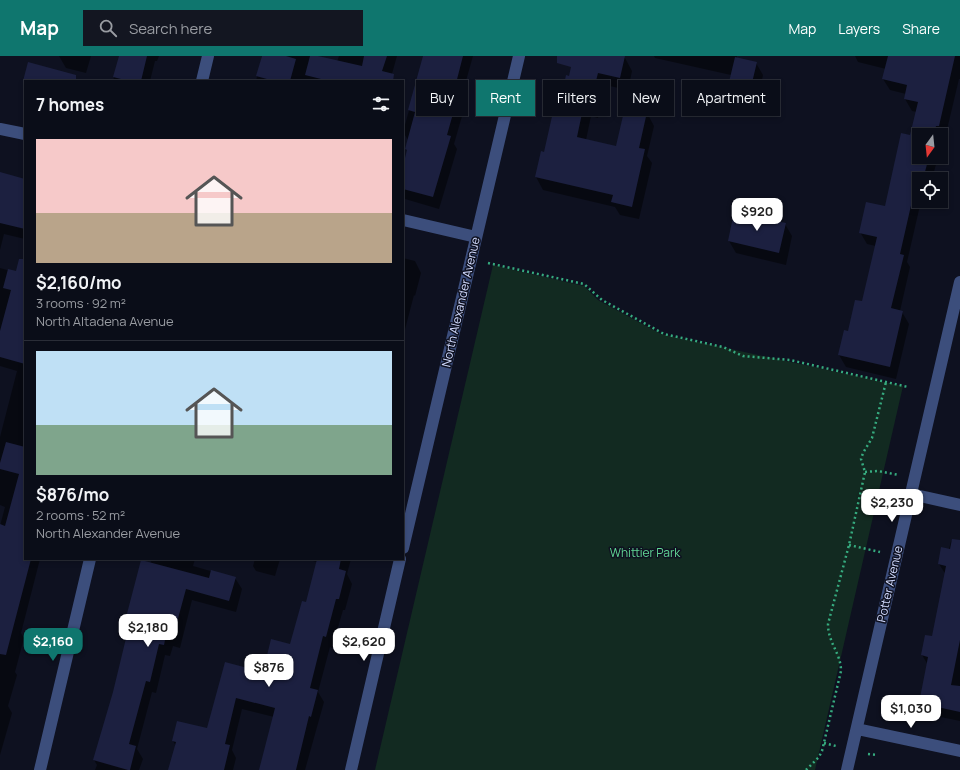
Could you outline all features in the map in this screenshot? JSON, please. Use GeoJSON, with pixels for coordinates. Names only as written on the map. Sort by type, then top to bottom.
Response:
{"type":"FeatureCollection","features":[{"type":"Feature","properties":{"kind":"street"},"geometry":{"type":"LineString","coordinates":[[202,80],[208,56]]}},
{"type":"Feature","properties":{"kind":"street","name":"North Alexander Avenue"},"geometry":{"type":"LineString","coordinates":[[404,544],[519,56]]}},
{"type":"Feature","properties":{"kind":"street"},"geometry":{"type":"LineString","coordinates":[[0,129],[24,134]]}},
{"type":"Feature","properties":{"kind":"street"},"geometry":{"type":"LineString","coordinates":[[404,220],[476,237]]}},
{"type":"Feature","properties":{"kind":"street","name":"Potter Avenue"},"geometry":{"type":"LineString","coordinates":[[847,770],[960,282]]}},
{"type":"Feature","properties":{"kind":"street"},"geometry":{"type":"LineString","coordinates":[[911,494],[960,505]]}},
{"type":"Feature","properties":{"kind":"street"},"geometry":{"type":"LineString","coordinates":[[40,770],[90,560]]}},
{"type":"Feature","properties":{"kind":"street"},"geometry":{"type":"LineString","coordinates":[[351,770],[400,560]]}},
{"type":"Feature","properties":{"kind":"street"},"geometry":{"type":"LineString","coordinates":[[857,728],[960,751]]}},
{"type":"Feature","properties":{"kind":"path"},"geometry":{"type":"LineString","coordinates":[[485,263],[584,284],[602,300],[664,334],[723,347],[743,356],[790,360],[908,387]]}},
{"type":"Feature","properties":{"kind":"path"},"geometry":{"type":"LineString","coordinates":[[806,770],[819,757],[824,744],[841,671],[840,659],[829,637],[828,624],[849,545],[865,472],[861,459],[872,438],[886,382]]}},
{"type":"Feature","properties":{"kind":"path"},"geometry":{"type":"LineString","coordinates":[[865,472],[878,471],[899,475]]}},
{"type":"Feature","properties":{"kind":"path"},"geometry":{"type":"LineString","coordinates":[[849,545],[863,548]]}},
{"type":"Feature","properties":{"kind":"path"},"geometry":{"type":"LineString","coordinates":[[824,744],[837,746]]}},
{"type":"Feature","properties":{"kind":"path"},"geometry":{"type":"LineString","coordinates":[[868,754],[877,756]]}},
{"type":"Feature","properties":{"kind":"green space","name":"Whittier Park"},"geometry":{"type":"Polygon","coordinates":[[[493,265],[584,286],[598,300],[661,334],[903,386],[815,770],[375,770],[493,265]]]}},
{"type":"Feature","properties":{"kind":"building"},"geometry":{"type":"Polygon","coordinates":[[[119,56],[147,56],[141,80],[125,80],[113,77],[119,56]]]}},
{"type":"Feature","properties":{"kind":"building"},"geometry":{"type":"Polygon","coordinates":[[[262,56],[286,56],[296,59],[290,80],[270,80],[256,76],[262,56]]]}},
{"type":"Feature","properties":{"kind":"building"},"geometry":{"type":"Polygon","coordinates":[[[310,56],[318,56],[362,66],[364,56],[387,56],[382,71],[394,74],[393,80],[325,80],[305,75],[310,56]]]}},
{"type":"Feature","properties":{"kind":"building"},"geometry":{"type":"Polygon","coordinates":[[[423,56],[463,56],[457,80],[416,80],[423,56]]]}},
{"type":"Feature","properties":{"kind":"building"},"geometry":{"type":"Polygon","coordinates":[[[557,56],[625,56],[620,78],[598,73],[596,80],[565,80],[566,75],[569,76],[571,67],[557,63],[557,56]]]}},
{"type":"Feature","properties":{"kind":"building"},"geometry":{"type":"Polygon","coordinates":[[[888,56],[955,56],[939,126],[936,126],[936,128],[912,128],[912,164],[927,164],[925,172],[912,172],[912,201],[900,254],[904,255],[891,308],[903,311],[890,367],[838,355],[844,330],[848,331],[855,300],[862,301],[877,237],[859,233],[866,202],[885,206],[901,133],[910,135],[918,102],[904,99],[907,85],[882,79],[888,56]]]}},
{"type":"Feature","properties":{"kind":"building"},"geometry":{"type":"Polygon","coordinates":[[[735,57],[757,62],[753,80],[729,80],[735,57]]]}},
{"type":"Feature","properties":{"kind":"building"},"geometry":{"type":"Polygon","coordinates":[[[28,62],[76,75],[76,80],[23,81],[28,62]]]}},
{"type":"Feature","properties":{"kind":"building"},"geometry":{"type":"Polygon","coordinates":[[[416,81],[416,116],[452,116],[447,135],[451,136],[433,197],[404,189],[404,162],[407,150],[405,149],[415,112],[408,110],[416,81]]]}},
{"type":"Feature","properties":{"kind":"building"},"geometry":{"type":"Polygon","coordinates":[[[552,116],[581,116],[577,137],[616,146],[623,116],[646,116],[639,148],[645,149],[632,207],[611,202],[613,195],[535,177],[541,151],[544,152],[552,116]]]}},
{"type":"Feature","properties":{"kind":"building"},"geometry":{"type":"Polygon","coordinates":[[[0,172],[24,179],[24,229],[0,223],[0,172]]]}},
{"type":"Feature","properties":{"kind":"building"},"geometry":{"type":"Polygon","coordinates":[[[734,212],[786,223],[779,253],[728,241],[734,212]]]}},
{"type":"Feature","properties":{"kind":"building"},"geometry":{"type":"Polygon","coordinates":[[[19,259],[24,259],[24,364],[0,357],[0,331],[11,290],[3,288],[8,269],[16,271],[19,259]]]}},
{"type":"Feature","properties":{"kind":"building"},"geometry":{"type":"Polygon","coordinates":[[[6,442],[24,447],[24,560],[31,560],[6,655],[0,654],[0,524],[5,526],[19,474],[0,469],[0,463],[6,442]]]}},
{"type":"Feature","properties":{"kind":"building"},"geometry":{"type":"Polygon","coordinates":[[[952,539],[960,540],[960,640],[951,685],[960,686],[960,712],[919,703],[928,657],[921,655],[925,635],[932,636],[946,566],[938,564],[941,547],[950,549],[952,539]]]}},
{"type":"Feature","properties":{"kind":"building"},"geometry":{"type":"Polygon","coordinates":[[[141,560],[209,578],[211,570],[236,577],[229,601],[186,589],[173,637],[166,635],[164,645],[159,644],[150,682],[146,681],[129,744],[136,746],[130,770],[128,770],[93,760],[113,692],[128,630],[123,629],[141,560]]]}},
{"type":"Feature","properties":{"kind":"building"},"geometry":{"type":"Polygon","coordinates":[[[317,560],[341,560],[339,569],[346,571],[339,599],[336,599],[326,637],[323,636],[310,688],[318,690],[311,717],[309,716],[296,770],[259,770],[275,708],[236,698],[225,744],[230,745],[224,770],[168,770],[176,742],[172,741],[177,721],[207,728],[225,662],[263,672],[271,639],[290,644],[302,601],[306,602],[317,560]]]}}]}
